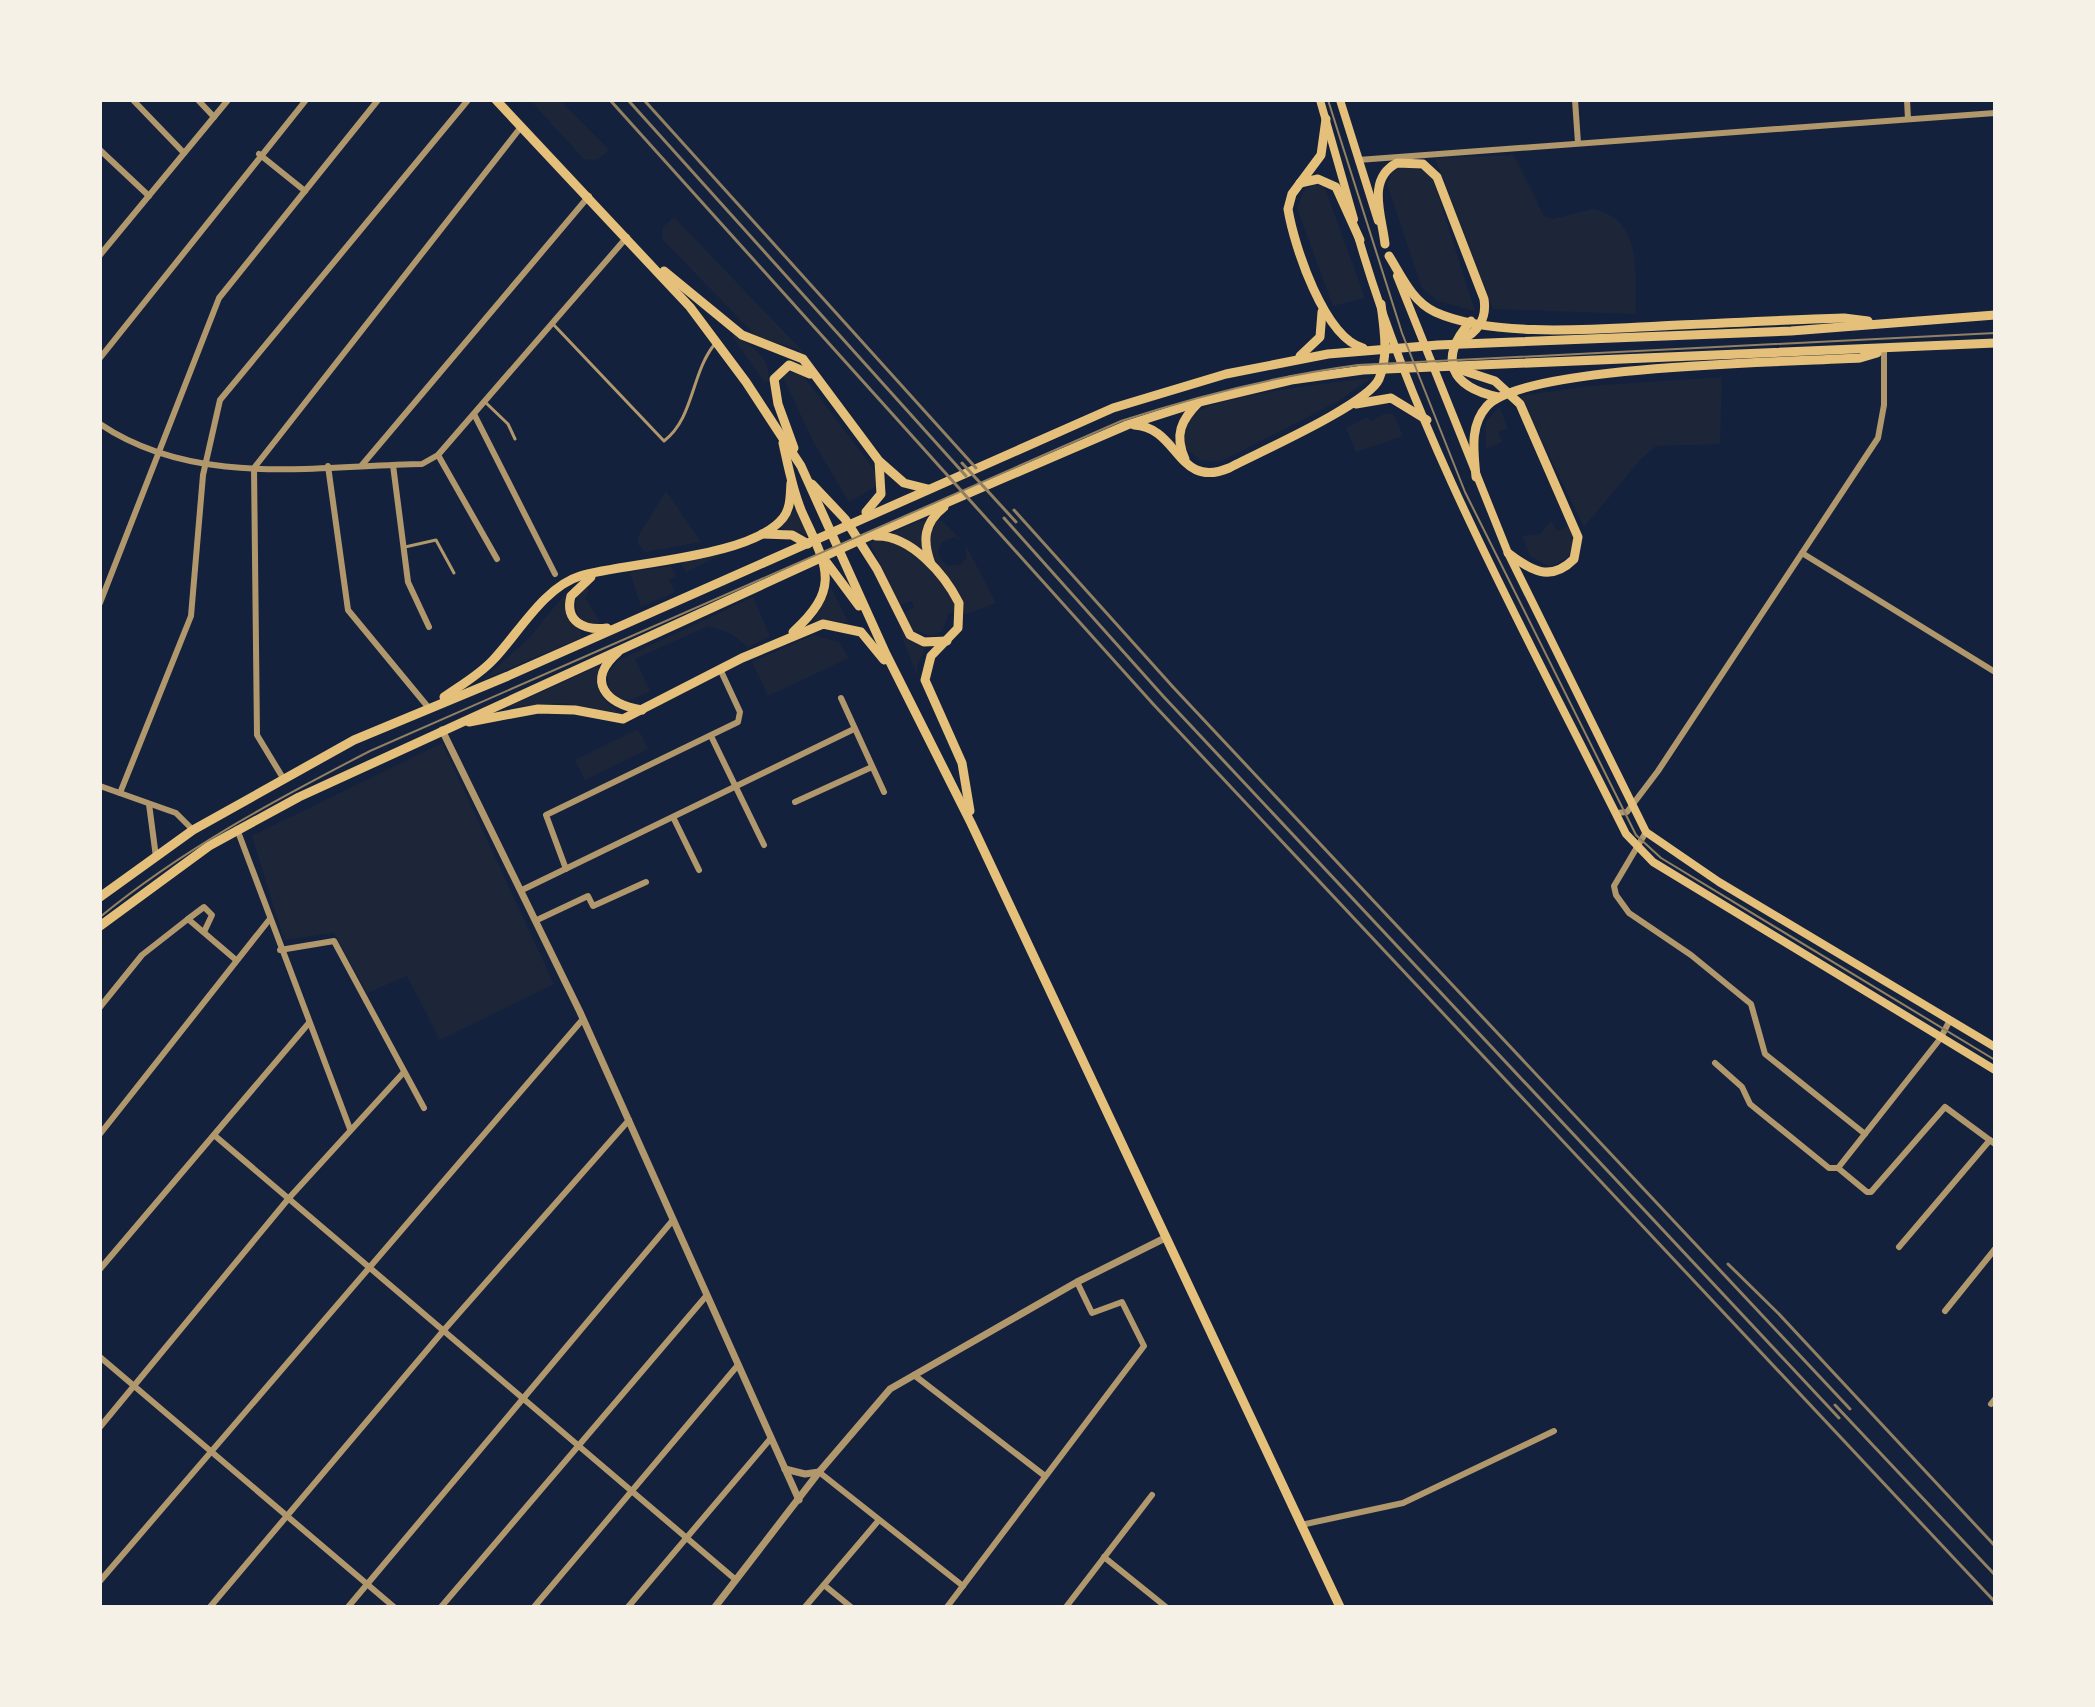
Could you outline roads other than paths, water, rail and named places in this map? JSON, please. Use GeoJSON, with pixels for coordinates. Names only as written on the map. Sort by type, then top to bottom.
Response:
{"type":"FeatureCollection","features":[{"type":"Feature","properties":{"kind":"main road"},"geometry":{"type":"LineString","coordinates":[[496,100],[647,258],[717,342],[801,466]]}},
{"type":"Feature","properties":{"kind":"main road"},"geometry":{"type":"LineString","coordinates":[[1320,100],[1381,304],[1427,420],[1494,567],[1616,813],[1637,848],[1653,862],[1995,1070]]}},
{"type":"Feature","properties":{"kind":"main road"},"geometry":{"type":"LineString","coordinates":[[1340,100],[1389,256],[1476,477],[1508,553],[1646,832],[1719,882],[1995,1047]]}},
{"type":"Feature","properties":{"kind":"main road"},"geometry":{"type":"LineString","coordinates":[[1326,119],[1321,155],[1289,200],[1290,217],[1321,307],[1341,337],[1370,350]]}},
{"type":"Feature","properties":{"kind":"main road"},"geometry":{"type":"LineString","coordinates":[[1385,244],[1377,189],[1382,174],[1404,161],[1429,167],[1437,177],[1485,304],[1482,321],[1472,334],[1438,345]]}},
{"type":"Feature","properties":{"kind":"main road"},"geometry":{"type":"LineString","coordinates":[[1300,183],[1318,179],[1336,187],[1360,240]]}},
{"type":"Feature","properties":{"kind":"main road"},"geometry":{"type":"LineString","coordinates":[[1389,256],[1409,290],[1426,306],[1471,321],[1575,329],[1844,318],[1879,323]]}},
{"type":"Feature","properties":{"kind":"main road"},"geometry":{"type":"LineString","coordinates":[[647,258],[742,335],[803,359],[879,461],[904,483],[928,489]]}},
{"type":"Feature","properties":{"kind":"main road"},"geometry":{"type":"LineString","coordinates":[[1127,425],[1158,432],[1189,466],[1203,473],[1221,471],[1349,406],[1370,390],[1379,378],[1385,345],[1381,304]]}},
{"type":"Feature","properties":{"kind":"main road"},"geometry":{"type":"LineString","coordinates":[[1294,359],[1309,351],[1320,337],[1321,307]]}},
{"type":"Feature","properties":{"kind":"main road"},"geometry":{"type":"LineString","coordinates":[[100,897],[193,830],[354,740],[619,627],[1113,408],[1204,380],[1294,359],[1370,350],[1791,331],[1995,315]]}},
{"type":"Feature","properties":{"kind":"main road"},"geometry":{"type":"LineString","coordinates":[[1471,321],[1455,341],[1451,353],[1453,366],[1466,385],[1498,397]]}},
{"type":"Feature","properties":{"kind":"main road"},"geometry":{"type":"LineString","coordinates":[[100,926],[237,829],[442,730],[860,540],[1127,425],[1199,402],[1291,380],[1444,364],[1884,350],[1995,343]]}},
{"type":"Feature","properties":{"kind":"main road"},"geometry":{"type":"LineString","coordinates":[[1476,477],[1475,426],[1485,408],[1498,397],[1530,384],[1567,377],[1860,358],[1884,350]]}},
{"type":"Feature","properties":{"kind":"main road"},"geometry":{"type":"LineString","coordinates":[[1444,364],[1495,381],[1515,397],[1576,530],[1577,553],[1559,571],[1531,570],[1508,553]]}},
{"type":"Feature","properties":{"kind":"main road"},"geometry":{"type":"LineString","coordinates":[[819,380],[792,365],[782,368],[774,379],[778,404],[801,466],[896,675],[971,823],[1340,1607]]}},
{"type":"Feature","properties":{"kind":"main road"},"geometry":{"type":"LineString","coordinates":[[1349,406],[1386,397],[1405,403],[1427,420]]}},
{"type":"Feature","properties":{"kind":"main road"},"geometry":{"type":"LineString","coordinates":[[1189,466],[1179,433],[1186,416],[1199,402]]}},
{"type":"Feature","properties":{"kind":"main road"},"geometry":{"type":"LineString","coordinates":[[782,438],[791,483],[825,561],[827,580],[821,601],[787,637]]}},
{"type":"Feature","properties":{"kind":"main road"},"geometry":{"type":"LineString","coordinates":[[855,520],[873,506],[881,494],[879,461]]}},
{"type":"Feature","properties":{"kind":"main road"},"geometry":{"type":"LineString","coordinates":[[807,478],[845,519],[877,569],[910,635],[929,643],[948,641]]}},
{"type":"Feature","properties":{"kind":"main road"},"geometry":{"type":"LineString","coordinates":[[428,707],[491,662],[561,585],[602,572],[698,554],[754,535],[783,518],[790,502],[791,483]]}},
{"type":"Feature","properties":{"kind":"main road"},"geometry":{"type":"LineString","coordinates":[[934,571],[925,536],[932,518],[951,501]]}},
{"type":"Feature","properties":{"kind":"main road"},"geometry":{"type":"LineString","coordinates":[[754,535],[773,533],[799,538],[825,561],[871,622]]}},
{"type":"Feature","properties":{"kind":"main road"},"geometry":{"type":"LineString","coordinates":[[860,540],[883,536],[900,539],[934,571],[959,603],[960,622],[948,641],[931,656],[925,680],[962,763],[971,823]]}},
{"type":"Feature","properties":{"kind":"main road"},"geometry":{"type":"LineString","coordinates":[[602,572],[576,588],[569,603],[571,612],[574,620],[587,629],[619,627]]}},
{"type":"Feature","properties":{"kind":"main road"},"geometry":{"type":"LineString","coordinates":[[442,730],[518,710],[559,708],[623,719],[787,637],[823,624],[861,632],[896,675]]}},
{"type":"Feature","properties":{"kind":"main road"},"geometry":{"type":"LineString","coordinates":[[623,647],[607,664],[603,688],[614,702],[642,710]]}},
{"type":"Feature","properties":{"kind":"street"},"geometry":{"type":"LineString","coordinates":[[133,100],[184,153]]}},
{"type":"Feature","properties":{"kind":"street"},"geometry":{"type":"LineString","coordinates":[[198,100],[214,117]]}},
{"type":"Feature","properties":{"kind":"street"},"geometry":{"type":"LineString","coordinates":[[100,255],[228,100]]}},
{"type":"Feature","properties":{"kind":"street"},"geometry":{"type":"LineString","coordinates":[[100,358],[259,154],[306,100]]}},
{"type":"Feature","properties":{"kind":"street"},"geometry":{"type":"LineString","coordinates":[[100,603],[219,298],[378,100]]}},
{"type":"Feature","properties":{"kind":"street"},"geometry":{"type":"LineString","coordinates":[[120,793],[191,616],[204,466],[218,407],[225,392],[468,100]]}},
{"type":"Feature","properties":{"kind":"street"},"geometry":{"type":"LineString","coordinates":[[1575,100],[1578,143]]}},
{"type":"Feature","properties":{"kind":"street"},"geometry":{"type":"LineString","coordinates":[[1907,100],[1908,119]]}},
{"type":"Feature","properties":{"kind":"street"},"geometry":{"type":"LineString","coordinates":[[1358,160],[1995,113]]}},
{"type":"Feature","properties":{"kind":"street"},"geometry":{"type":"LineString","coordinates":[[283,778],[257,735],[254,468],[521,127]]}},
{"type":"Feature","properties":{"kind":"street"},"geometry":{"type":"LineString","coordinates":[[100,150],[149,196]]}},
{"type":"Feature","properties":{"kind":"street"},"geometry":{"type":"LineString","coordinates":[[259,154],[305,191]]}},
{"type":"Feature","properties":{"kind":"street"},"geometry":{"type":"LineString","coordinates":[[362,465],[589,196]]}},
{"type":"Feature","properties":{"kind":"street"},"geometry":{"type":"LineString","coordinates":[[100,424],[159,454],[204,466],[254,468],[422,464],[438,455],[550,322],[627,237]]}},
{"type":"Feature","properties":{"kind":"street"},"geometry":{"type":"LineString","coordinates":[[1616,813],[1624,814],[1631,807],[1878,438],[1884,405],[1884,350]]}},
{"type":"Feature","properties":{"kind":"street"},"geometry":{"type":"LineString","coordinates":[[474,414],[555,574]]}},
{"type":"Feature","properties":{"kind":"street"},"geometry":{"type":"LineString","coordinates":[[438,455],[497,559]]}},
{"type":"Feature","properties":{"kind":"street"},"geometry":{"type":"LineString","coordinates":[[393,465],[408,582],[429,627]]}},
{"type":"Feature","properties":{"kind":"street"},"geometry":{"type":"LineString","coordinates":[[328,466],[348,610],[428,707]]}},
{"type":"Feature","properties":{"kind":"street"},"geometry":{"type":"LineString","coordinates":[[1802,553],[1995,672]]}},
{"type":"Feature","properties":{"kind":"street"},"geometry":{"type":"LineString","coordinates":[[566,869],[546,815],[738,722],[741,717],[720,669]]}},
{"type":"Feature","properties":{"kind":"street"},"geometry":{"type":"LineString","coordinates":[[841,698],[884,792]]}},
{"type":"Feature","properties":{"kind":"street"},"geometry":{"type":"LineString","coordinates":[[522,890],[674,819],[854,729]]}},
{"type":"Feature","properties":{"kind":"street"},"geometry":{"type":"LineString","coordinates":[[442,730],[583,1019],[799,1500]]}},
{"type":"Feature","properties":{"kind":"street"},"geometry":{"type":"LineString","coordinates":[[711,736],[764,845]]}},
{"type":"Feature","properties":{"kind":"street"},"geometry":{"type":"LineString","coordinates":[[795,802],[872,767]]}},
{"type":"Feature","properties":{"kind":"street"},"geometry":{"type":"LineString","coordinates":[[100,786],[176,813],[193,830]]}},
{"type":"Feature","properties":{"kind":"street"},"geometry":{"type":"LineString","coordinates":[[149,804],[156,857]]}},
{"type":"Feature","properties":{"kind":"street"},"geometry":{"type":"LineString","coordinates":[[674,819],[699,870]]}},
{"type":"Feature","properties":{"kind":"street"},"geometry":{"type":"LineString","coordinates":[[237,829],[280,950],[350,1129]]}},
{"type":"Feature","properties":{"kind":"street"},"geometry":{"type":"LineString","coordinates":[[1646,832],[1613,891],[1629,913],[1691,955],[1751,1004],[1765,1054],[1865,1134]]}},
{"type":"Feature","properties":{"kind":"street"},"geometry":{"type":"LineString","coordinates":[[537,920],[588,896],[593,906],[646,882]]}},
{"type":"Feature","properties":{"kind":"street"},"geometry":{"type":"LineString","coordinates":[[100,1007],[142,955],[204,907],[212,915],[204,932]]}},
{"type":"Feature","properties":{"kind":"street"},"geometry":{"type":"LineString","coordinates":[[188,919],[236,960]]}},
{"type":"Feature","properties":{"kind":"street"},"geometry":{"type":"LineString","coordinates":[[100,1134],[269,920]]}},
{"type":"Feature","properties":{"kind":"street"},"geometry":{"type":"LineString","coordinates":[[280,950],[334,941],[424,1108]]}},
{"type":"Feature","properties":{"kind":"street"},"geometry":{"type":"LineString","coordinates":[[100,1581],[583,1019]]}},
{"type":"Feature","properties":{"kind":"street"},"geometry":{"type":"LineString","coordinates":[[1838,1168],[1940,1039],[1950,1020]]}},
{"type":"Feature","properties":{"kind":"street"},"geometry":{"type":"LineString","coordinates":[[100,1269],[308,1024]]}},
{"type":"Feature","properties":{"kind":"street"},"geometry":{"type":"LineString","coordinates":[[1715,1063],[1742,1087],[1750,1104],[1829,1168],[1838,1168],[1867,1192],[1871,1192],[1945,1107],[1992,1142],[1899,1247]]}},
{"type":"Feature","properties":{"kind":"street"},"geometry":{"type":"LineString","coordinates":[[100,1427],[289,1198],[404,1072]]}},
{"type":"Feature","properties":{"kind":"street"},"geometry":{"type":"LineString","coordinates":[[210,1607],[444,1330],[629,1120]]}},
{"type":"Feature","properties":{"kind":"street"},"geometry":{"type":"LineString","coordinates":[[214,1135],[736,1580]]}},
{"type":"Feature","properties":{"kind":"street"},"geometry":{"type":"LineString","coordinates":[[348,1607],[673,1220]]}},
{"type":"Feature","properties":{"kind":"street"},"geometry":{"type":"LineString","coordinates":[[715,1607],[819,1472],[890,1389],[1077,1282],[1165,1238]]}},
{"type":"Feature","properties":{"kind":"street"},"geometry":{"type":"LineString","coordinates":[[1945,1311],[1995,1249]]}},
{"type":"Feature","properties":{"kind":"street"},"geometry":{"type":"LineString","coordinates":[[947,1607],[1144,1346],[1122,1302],[1092,1313],[1077,1282]]}},
{"type":"Feature","properties":{"kind":"street"},"geometry":{"type":"LineString","coordinates":[[441,1607],[707,1295]]}},
{"type":"Feature","properties":{"kind":"street"},"geometry":{"type":"LineString","coordinates":[[100,1357],[394,1607]]}},
{"type":"Feature","properties":{"kind":"street"},"geometry":{"type":"LineString","coordinates":[[534,1607],[738,1365]]}},
{"type":"Feature","properties":{"kind":"street"},"geometry":{"type":"LineString","coordinates":[[914,1375],[1045,1476]]}},
{"type":"Feature","properties":{"kind":"street"},"geometry":{"type":"LineString","coordinates":[[1301,1525],[1403,1503],[1554,1431]]}},
{"type":"Feature","properties":{"kind":"street"},"geometry":{"type":"LineString","coordinates":[[628,1607],[771,1438]]}},
{"type":"Feature","properties":{"kind":"street"},"geometry":{"type":"LineString","coordinates":[[785,1469],[819,1472],[963,1586]]}},
{"type":"Feature","properties":{"kind":"street"},"geometry":{"type":"LineString","coordinates":[[1066,1607],[1152,1495]]}},
{"type":"Feature","properties":{"kind":"street"},"geometry":{"type":"LineString","coordinates":[[805,1607],[879,1520]]}},
{"type":"Feature","properties":{"kind":"street"},"geometry":{"type":"LineString","coordinates":[[1104,1557],[1166,1607]]}},
{"type":"Feature","properties":{"kind":"street"},"geometry":{"type":"LineString","coordinates":[[824,1585],[851,1607]]}},
{"type":"Feature","properties":{"kind":"lane"},"geometry":{"type":"LineString","coordinates":[[550,322],[664,441],[679,430],[702,365],[717,342]]}},
{"type":"Feature","properties":{"kind":"lane"},"geometry":{"type":"LineString","coordinates":[[484,401],[508,424],[515,439]]}},
{"type":"Feature","properties":{"kind":"lane"},"geometry":{"type":"LineString","coordinates":[[405,547],[436,540],[454,573]]}},
{"type":"Feature","properties":{"kind":"tram line"},"geometry":{"type":"LineString","coordinates":[[1328,100],[1402,333],[1465,492],[1636,835],[1661,858],[1995,1060]]}},
{"type":"Feature","properties":{"kind":"tram line"},"geometry":{"type":"LineString","coordinates":[[100,917],[197,848],[265,807],[370,751],[1121,421],[1268,381],[1358,365],[1995,333]]}},
{"type":"Feature","properties":{"kind":"railway"},"geometry":{"type":"LineString","coordinates":[[610,100],[1154,705],[1995,1602]]}},
{"type":"Feature","properties":{"kind":"railway"},"geometry":{"type":"LineString","coordinates":[[628,100],[966,476]]}},
{"type":"Feature","properties":{"kind":"railway"},"geometry":{"type":"LineString","coordinates":[[644,100],[976,468]]}},
{"type":"Feature","properties":{"kind":"railway"},"geometry":{"type":"LineString","coordinates":[[962,463],[1016,522]]}},
{"type":"Feature","properties":{"kind":"railway"},"geometry":{"type":"LineString","coordinates":[[1014,510],[1173,687],[1850,1409]]}},
{"type":"Feature","properties":{"kind":"railway"},"geometry":{"type":"LineString","coordinates":[[1004,518],[1163,696],[1839,1418]]}},
{"type":"Feature","properties":{"kind":"railway"},"geometry":{"type":"LineString","coordinates":[[1728,1264],[1779,1314],[1995,1546]]}},
{"type":"Feature","properties":{"kind":"railway"},"geometry":{"type":"LineString","coordinates":[[1835,1405],[1995,1575]]}}]}
